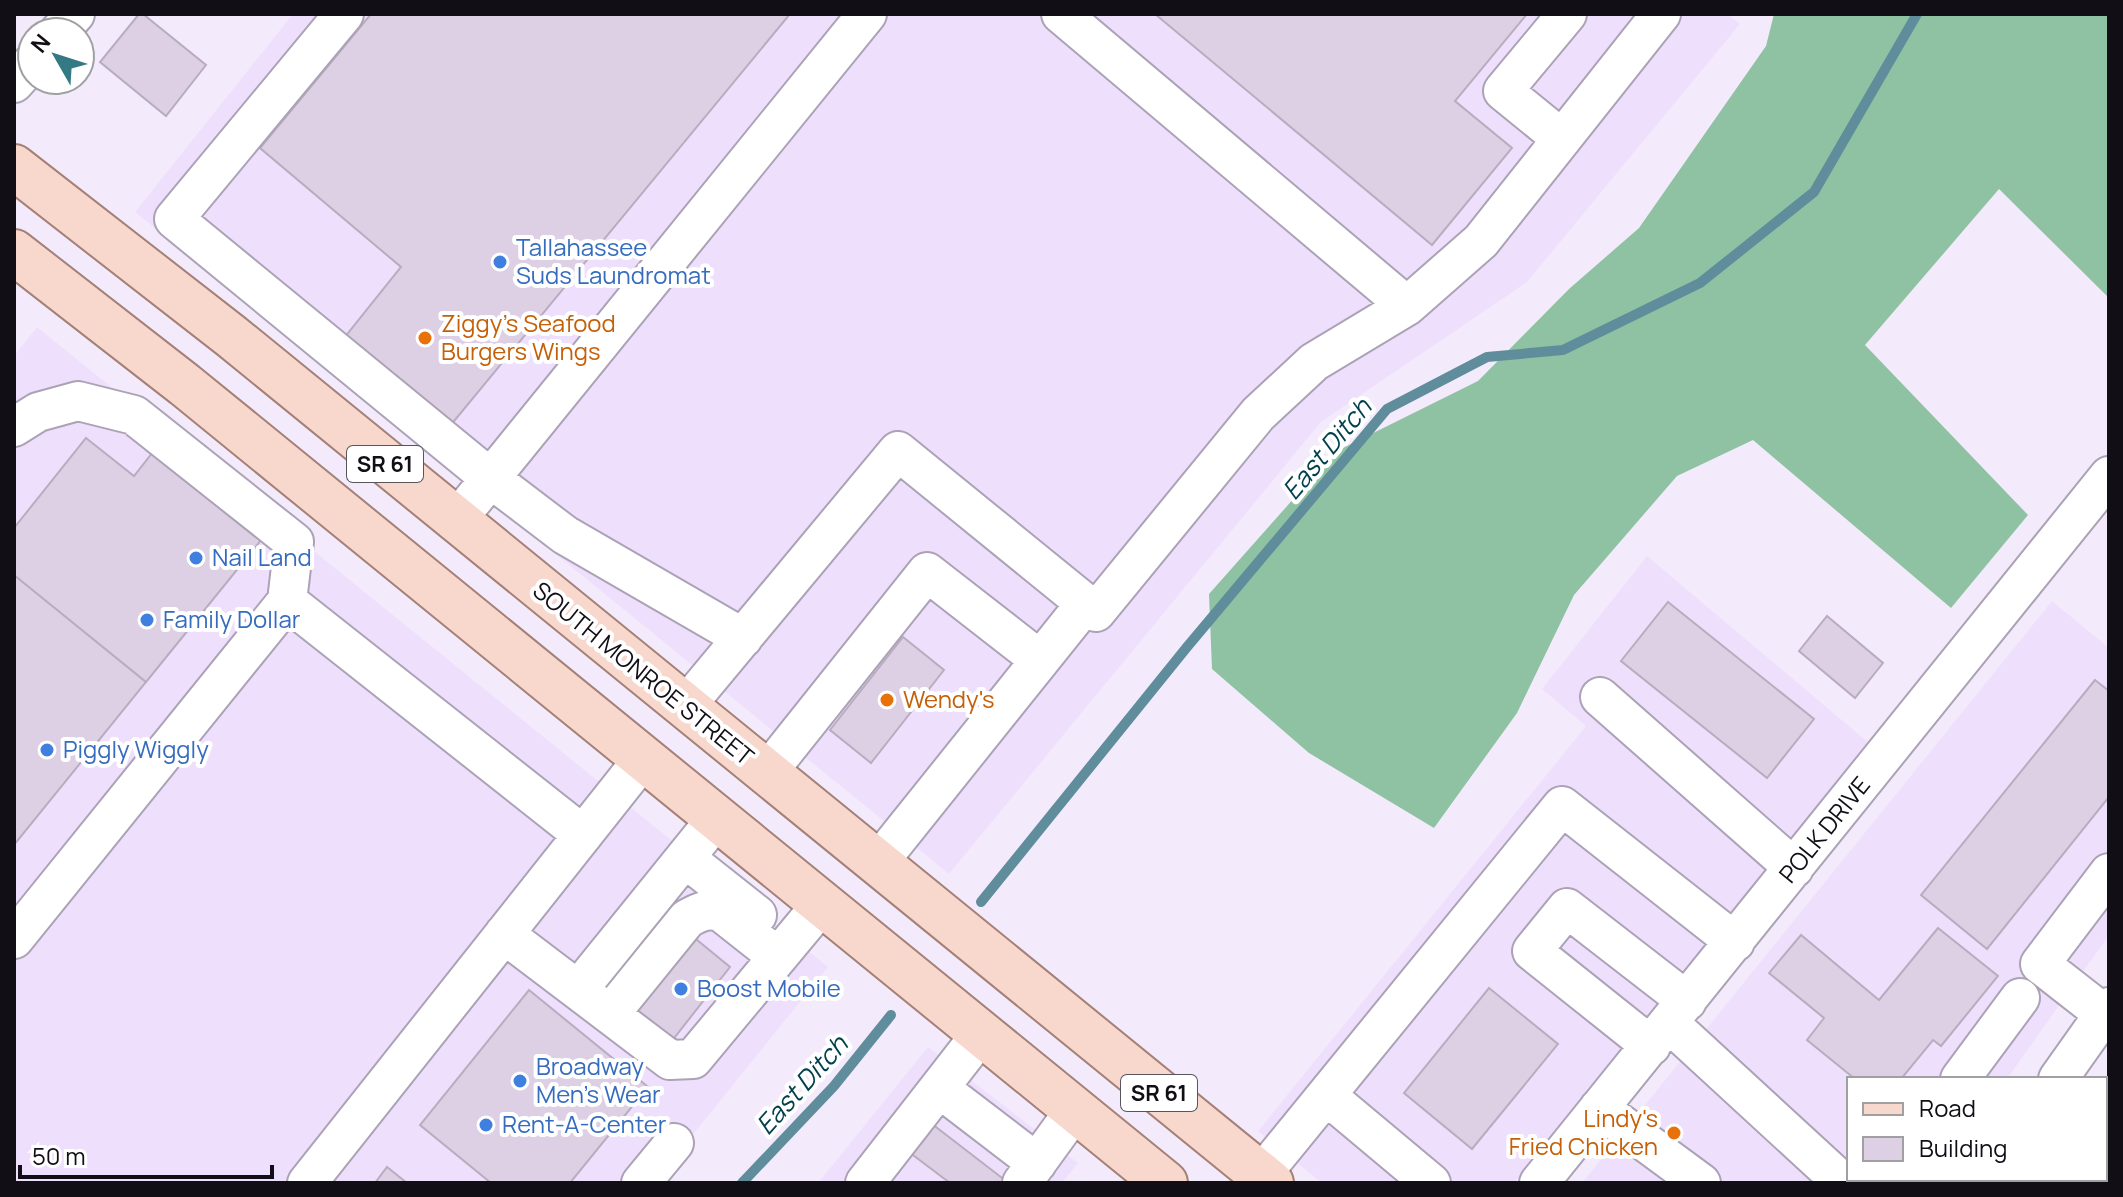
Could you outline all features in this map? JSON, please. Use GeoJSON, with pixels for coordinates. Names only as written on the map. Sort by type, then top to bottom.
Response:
{"type":"FeatureCollection","features":[{"type":"Feature","properties":{"kind":"main road","name":"SOUTH MONROE STREET"},"geometry":{"type":"LineString","coordinates":[[14,167],[231,336],[1258,1180]]}},
{"type":"Feature","properties":{"kind":"main road","name":"SR 61"},"geometry":{"type":"LineString","coordinates":[[14,252],[185,385],[1165,1183]]}},
{"type":"Feature","properties":{"kind":"main road"},"geometry":{"type":"LineString","coordinates":[[643,759],[684,708]]}},
{"type":"Feature","properties":{"kind":"street"},"geometry":{"type":"LineString","coordinates":[[344,14],[174,219],[490,478],[565,535],[743,638]]}},
{"type":"Feature","properties":{"kind":"street"},"geometry":{"type":"LineString","coordinates":[[455,522],[867,14]]}},
{"type":"Feature","properties":{"kind":"street"},"geometry":{"type":"LineString","coordinates":[[1061,14],[1407,306]]}},
{"type":"Feature","properties":{"kind":"street"},"geometry":{"type":"LineString","coordinates":[[1562,139],[1503,91],[1567,14]]}},
{"type":"Feature","properties":{"kind":"street"},"geometry":{"type":"LineString","coordinates":[[684,708],[898,451],[1096,612],[1258,414],[1314,362],[1407,306],[1481,241],[1661,14]]}},
{"type":"Feature","properties":{"kind":"street"},"geometry":{"type":"LineString","coordinates":[[14,427],[38,412],[78,401],[134,415],[294,542],[287,601],[14,939]]}},
{"type":"Feature","properties":{"kind":"street","name":"POLK DRIVE"},"geometry":{"type":"LineString","coordinates":[[1539,1183],[2109,476]]}},
{"type":"Feature","properties":{"kind":"street"},"geometry":{"type":"LineString","coordinates":[[766,774],[927,572],[1040,660]]}},
{"type":"Feature","properties":{"kind":"street"},"geometry":{"type":"LineString","coordinates":[[287,601],[583,835]]}},
{"type":"Feature","properties":{"kind":"street"},"geometry":{"type":"LineString","coordinates":[[877,864],[1086,603]]}},
{"type":"Feature","properties":{"kind":"street"},"geometry":{"type":"LineString","coordinates":[[1600,697],[1794,868]]}},
{"type":"Feature","properties":{"kind":"street"},"geometry":{"type":"LineString","coordinates":[[307,1183],[643,759]]}},
{"type":"Feature","properties":{"kind":"street"},"geometry":{"type":"LineString","coordinates":[[1258,1180],[1562,806],[1735,942]]}},
{"type":"Feature","properties":{"kind":"street"},"geometry":{"type":"LineString","coordinates":[[578,990],[717,818]]}},
{"type":"Feature","properties":{"kind":"street"},"geometry":{"type":"LineString","coordinates":[[685,858],[784,949]]}},
{"type":"Feature","properties":{"kind":"street"},"geometry":{"type":"LineString","coordinates":[[2059,1077],[2106,1011],[2040,964],[2109,873]]}},
{"type":"Feature","properties":{"kind":"street"},"geometry":{"type":"LineString","coordinates":[[504,934],[670,1060],[693,1059],[822,904]]}},
{"type":"Feature","properties":{"kind":"street"},"geometry":{"type":"LineString","coordinates":[[610,1014],[687,919],[696,913],[710,909],[721,912],[784,949]]}},
{"type":"Feature","properties":{"kind":"street"},"geometry":{"type":"LineString","coordinates":[[1961,1077],[2020,998]]}},
{"type":"Feature","properties":{"kind":"street"},"geometry":{"type":"LineString","coordinates":[[1669,1023],[1842,1170]]}},
{"type":"Feature","properties":{"kind":"street"},"geometry":{"type":"LineString","coordinates":[[865,1183],[981,1034]]}},
{"type":"Feature","properties":{"kind":"street"},"geometry":{"type":"LineString","coordinates":[[939,1088],[1030,1173],[1075,1110]]}},
{"type":"Feature","properties":{"kind":"street"},"geometry":{"type":"LineString","coordinates":[[1327,1096],[1431,1183]]}},
{"type":"Feature","properties":{"kind":"street"},"geometry":{"type":"LineString","coordinates":[[1599,1108],[1701,1183]]}},
{"type":"Feature","properties":{"kind":"street"},"geometry":{"type":"LineString","coordinates":[[641,1183],[674,1143]]}},
{"type":"Feature","properties":{"kind":"shaded area"},"geometry":{"type":"Polygon","coordinates":[[[293,14],[1727,14],[1740,24],[1527,282],[1321,422],[949,874],[135,212],[293,14]]]}},
{"type":"Feature","properties":{"kind":"shaded area"},"geometry":{"type":"Polygon","coordinates":[[[37,327],[828,967],[654,1183],[14,1183],[14,356],[37,327]]]}},
{"type":"Feature","properties":{"kind":"shaded area"},"geometry":{"type":"Polygon","coordinates":[[[1647,556],[1869,743],[1514,1183],[1322,1183],[1258,1131],[1586,726],[1542,689],[1647,556]]]}},
{"type":"Feature","properties":{"kind":"shaded area"},"geometry":{"type":"Polygon","coordinates":[[[2052,601],[2109,648],[2109,935],[2008,1077],[1847,1077],[1847,1181],[1933,1183],[1582,1183],[2052,601]]]}},
{"type":"Feature","properties":{"kind":"shaded area"},"geometry":{"type":"Polygon","coordinates":[[[928,1047],[1078,1163],[1062,1183],[818,1183],[928,1047]]]}},
{"type":"Feature","properties":{"kind":"green space"},"geometry":{"type":"Polygon","coordinates":[[[1774,14],[2109,14],[2109,298],[1999,189],[1865,345],[2028,515],[1951,608],[1753,440],[1677,476],[1574,595],[1517,713],[1434,828],[1309,753],[1212,669],[1209,594],[1335,452],[1478,381],[1569,289],[1639,228],[1766,46],[1774,14]]]}},
{"type":"Feature","properties":{"kind":"building"},"geometry":{"type":"Polygon","coordinates":[[[139,14],[143,14],[206,65],[166,116],[100,62],[139,14]]]}},
{"type":"Feature","properties":{"kind":"building"},"geometry":{"type":"Polygon","coordinates":[[[371,14],[790,14],[450,426],[344,338],[401,267],[260,148],[371,14]]]}},
{"type":"Feature","properties":{"kind":"building"},"geometry":{"type":"Polygon","coordinates":[[[1155,14],[1527,14],[1455,101],[1512,148],[1432,245],[1155,14]]]}},
{"type":"Feature","properties":{"kind":"building"},"geometry":{"type":"Polygon","coordinates":[[[86,438],[134,476],[153,452],[262,539],[146,682],[14,575],[14,528],[86,438]]]}},
{"type":"Feature","properties":{"kind":"building"},"geometry":{"type":"Polygon","coordinates":[[[14,575],[146,682],[14,845],[14,575]]]}},
{"type":"Feature","properties":{"kind":"building"},"geometry":{"type":"Polygon","coordinates":[[[1668,602],[1814,719],[1767,778],[1621,661],[1668,602]]]}},
{"type":"Feature","properties":{"kind":"building"},"geometry":{"type":"Polygon","coordinates":[[[1827,616],[1883,663],[1855,698],[1799,651],[1827,616]]]}},
{"type":"Feature","properties":{"kind":"building","name":"Wendy's"},"geometry":{"type":"Polygon","coordinates":[[[903,637],[944,670],[871,763],[830,730],[903,637]]]}},
{"type":"Feature","properties":{"kind":"building"},"geometry":{"type":"Polygon","coordinates":[[[2095,680],[2109,691],[2109,797],[1987,949],[1921,895],[2095,680]]]}},
{"type":"Feature","properties":{"kind":"building"},"geometry":{"type":"Polygon","coordinates":[[[1938,928],[1998,976],[1941,1046],[1933,1040],[1903,1077],[1853,1077],[1807,1040],[1824,1018],[1769,973],[1801,935],[1879,1000],[1938,928]]]}},
{"type":"Feature","properties":{"kind":"building","name":"Boost Mobile"},"geometry":{"type":"Polygon","coordinates":[[[691,935],[730,967],[671,1042],[631,1011],[691,935]]]}},
{"type":"Feature","properties":{"kind":"building"},"geometry":{"type":"Polygon","coordinates":[[[1489,988],[1558,1044],[1472,1149],[1404,1093],[1489,988]]]}},
{"type":"Feature","properties":{"kind":"building"},"geometry":{"type":"Polygon","coordinates":[[[529,990],[648,1087],[570,1183],[491,1183],[420,1125],[529,990]]]}},
{"type":"Feature","properties":{"kind":"building"},"geometry":{"type":"Polygon","coordinates":[[[923,1117],[1005,1183],[950,1183],[901,1146],[923,1117]]]}},
{"type":"Feature","properties":{"kind":"building"},"geometry":{"type":"Polygon","coordinates":[[[387,1167],[407,1183],[375,1183],[387,1167]]]}},
{"type":"Feature","properties":{"kind":"waterway","name":"East Ditch"},"geometry":{"type":"LineString","coordinates":[[981,902],[1187,647],[1387,409],[1487,357],[1563,350],[1700,283],[1814,192],[1917,14]]}},
{"type":"Feature","properties":{"kind":"waterway","name":"East Ditch"},"geometry":{"type":"LineString","coordinates":[[742,1183],[834,1086],[891,1015]]}},
{"type":"Feature","properties":{"kind":"place","name":"Tallahassee Suds Laundromat"},"geometry":{"type":"Point","coordinates":[500,262]}},
{"type":"Feature","properties":{"kind":"place","name":"Ziggy's Seafood Burgers Wings"},"geometry":{"type":"Point","coordinates":[425,338]}},
{"type":"Feature","properties":{"kind":"place","name":"Nail Land"},"geometry":{"type":"Point","coordinates":[196,558]}},
{"type":"Feature","properties":{"kind":"place","name":"Family Dollar"},"geometry":{"type":"Point","coordinates":[147,620]}},
{"type":"Feature","properties":{"kind":"place","name":"Wendy's"},"geometry":{"type":"Point","coordinates":[887,700]}},
{"type":"Feature","properties":{"kind":"place","name":"Piggly Wiggly"},"geometry":{"type":"Point","coordinates":[47,750]}},
{"type":"Feature","properties":{"kind":"place","name":"Boost Mobile"},"geometry":{"type":"Point","coordinates":[681,989]}},
{"type":"Feature","properties":{"kind":"place","name":"Broadway Men's Wear"},"geometry":{"type":"Point","coordinates":[520,1081]}},
{"type":"Feature","properties":{"kind":"place","name":"Rent-A-Center"},"geometry":{"type":"Point","coordinates":[486,1125]}},
{"type":"Feature","properties":{"kind":"place","name":"Lindy's Fried Chicken"},"geometry":{"type":"Point","coordinates":[1674,1133]}}]}
